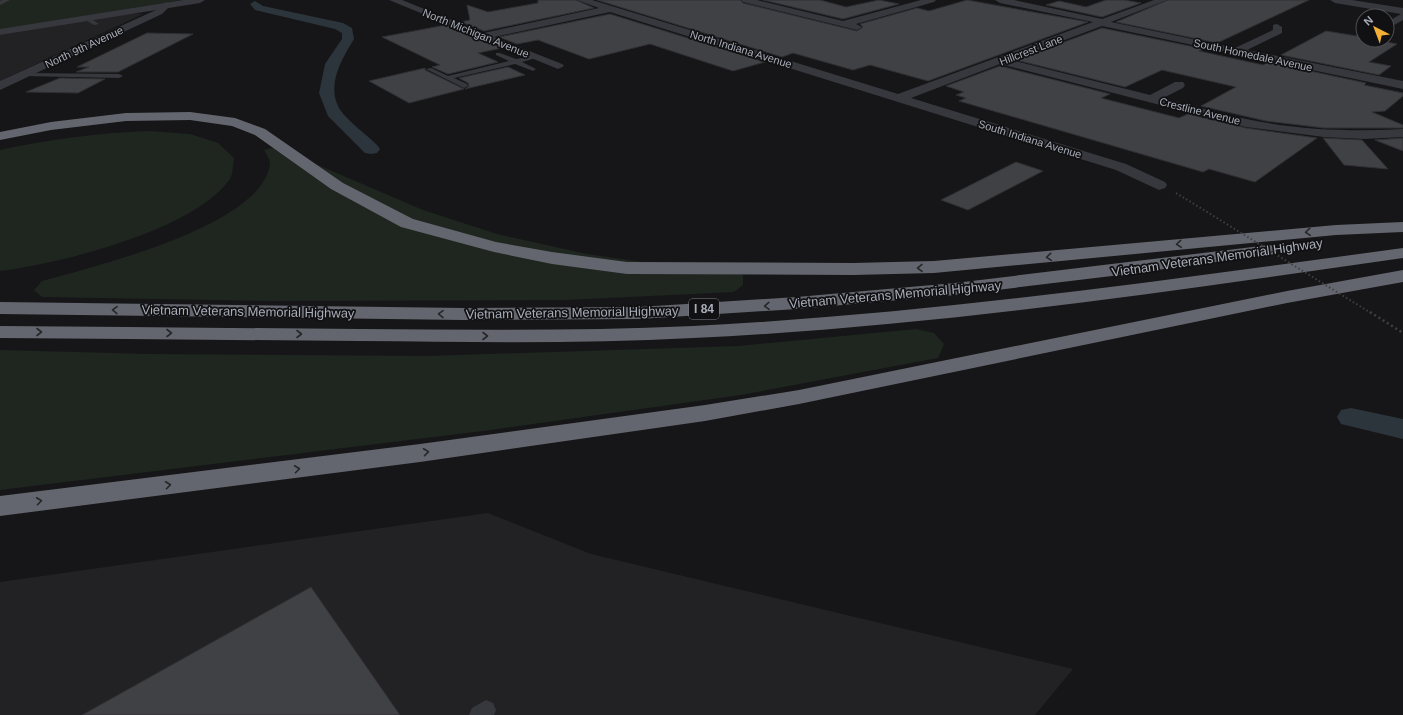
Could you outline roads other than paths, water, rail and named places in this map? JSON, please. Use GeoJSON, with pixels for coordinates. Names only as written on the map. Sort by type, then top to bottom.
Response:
{"type":"FeatureCollection","features":[{"type":"Feature","properties":{"kind":"highway"},"geometry":{"type":"LineString","coordinates":[[0,136],[51,126],[126,117],[190,116],[235,122],[260,132],[337,186],[407,223],[494,247],[552,258],[627,268],[853,269],[934,267],[1336,230],[1403,226]]}},
{"type":"Feature","properties":{"kind":"highway","name":"Vietnam Veterans Memorial Highway"},"geometry":{"type":"LineString","coordinates":[[0,308],[478,314],[637,313],[787,305],[924,293],[1104,272],[1403,231]]}},
{"type":"Feature","properties":{"kind":"highway","name":"Vietnam Veterans Memorial Highway"},"geometry":{"type":"LineString","coordinates":[[0,332],[530,336],[694,332],[859,320],[1010,305],[1148,288],[1403,253]]}},
{"type":"Feature","properties":{"kind":"highway"},"geometry":{"type":"LineString","coordinates":[[0,506],[603,429],[704,413],[807,395],[1403,276]]}},
{"type":"Feature","properties":{"kind":"street"},"geometry":{"type":"LineString","coordinates":[[0,32],[200,0]]}},
{"type":"Feature","properties":{"kind":"street","name":"North Michigan Avenue"},"geometry":{"type":"LineString","coordinates":[[394,0],[558,66]]}},
{"type":"Feature","properties":{"kind":"street","name":"North Indiana Avenue"},"geometry":{"type":"LineString","coordinates":[[582,0],[900,98]]}},
{"type":"Feature","properties":{"kind":"street"},"geometry":{"type":"LineString","coordinates":[[746,0],[857,27]]}},
{"type":"Feature","properties":{"kind":"street"},"geometry":{"type":"LineString","coordinates":[[911,0],[927,1]]}},
{"type":"Feature","properties":{"kind":"street","name":"South Homedale Avenue"},"geometry":{"type":"LineString","coordinates":[[1000,0],[1237,52],[1403,86]]}},
{"type":"Feature","properties":{"kind":"street","name":"Hillcrest Lane"},"geometry":{"type":"LineString","coordinates":[[900,98],[1162,0]]}},
{"type":"Feature","properties":{"kind":"street"},"geometry":{"type":"LineString","coordinates":[[1335,0],[1403,11]]}},
{"type":"Feature","properties":{"kind":"street"},"geometry":{"type":"LineString","coordinates":[[1380,7],[1393,0]]}},
{"type":"Feature","properties":{"kind":"street"},"geometry":{"type":"LineString","coordinates":[[844,24],[927,1]]}},
{"type":"Feature","properties":{"kind":"street","name":"North 9th Avenue"},"geometry":{"type":"LineString","coordinates":[[0,86],[159,12],[166,5]]}},
{"type":"Feature","properties":{"kind":"street"},"geometry":{"type":"LineString","coordinates":[[483,36],[611,9]]}},
{"type":"Feature","properties":{"kind":"street"},"geometry":{"type":"LineString","coordinates":[[1237,52],[1278,31],[1276,26]]}},
{"type":"Feature","properties":{"kind":"street","name":"Crestline Avenue"},"geometry":{"type":"LineString","coordinates":[[1000,61],[1246,123],[1279,129],[1327,134],[1403,133]]}},
{"type":"Feature","properties":{"kind":"street"},"geometry":{"type":"LineString","coordinates":[[1152,99],[1180,85]]}},
{"type":"Feature","properties":{"kind":"street","name":"South Indiana Avenue"},"geometry":{"type":"LineString","coordinates":[[900,98],[1129,169],[1158,185]]}},
{"type":"Feature","properties":{"kind":"lane"},"geometry":{"type":"LineString","coordinates":[[0,3],[7,0]]}},
{"type":"Feature","properties":{"kind":"lane"},"geometry":{"type":"LineString","coordinates":[[86,18],[96,24]]}},
{"type":"Feature","properties":{"kind":"lane"},"geometry":{"type":"LineString","coordinates":[[498,54],[533,69]]}},
{"type":"Feature","properties":{"kind":"lane"},"geometry":{"type":"LineString","coordinates":[[447,78],[534,57]]}},
{"type":"Feature","properties":{"kind":"lane"},"geometry":{"type":"LineString","coordinates":[[429,69],[464,86]]}},
{"type":"Feature","properties":{"kind":"lane"},"geometry":{"type":"LineString","coordinates":[[25,74],[119,76]]}},
{"type":"Feature","properties":{"kind":"waterway"},"geometry":{"type":"LineString","coordinates":[[255,4],[259,8],[339,26],[348,31],[348,39],[332,64],[326,93],[334,113],[371,149]]}},
{"type":"Feature","properties":{"kind":"waterway"},"geometry":{"type":"LineString","coordinates":[[1351,417],[1403,429]]}}]}
